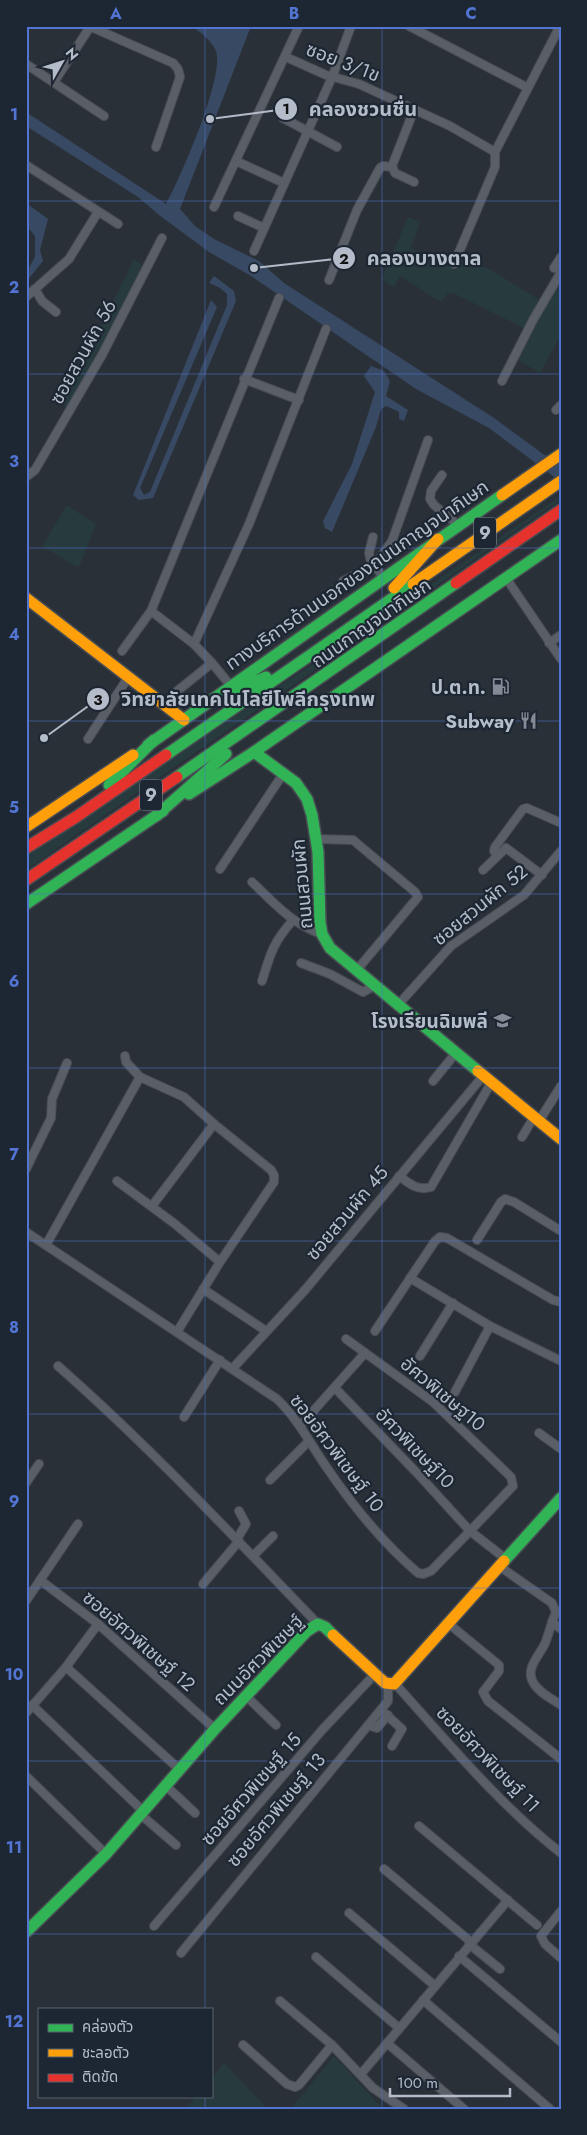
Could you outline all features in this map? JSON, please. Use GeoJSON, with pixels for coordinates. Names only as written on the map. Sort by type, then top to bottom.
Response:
{"type":"FeatureCollection","features":[{"type":"Feature","properties":{"kind":"main road","name":"ทางบริการด้านนอกของถนนกาญจนาภิเษก"},"geometry":{"type":"LineString","coordinates":[[26,827],[184,720],[561,454]]}},
{"type":"Feature","properties":{"kind":"main road","name":"ถนนกาญจนาภิเษก"},"geometry":{"type":"LineString","coordinates":[[26,848],[82,813],[561,481]]}},
{"type":"Feature","properties":{"kind":"main road","name":"ถนนกาญจนาภิเษก"},"geometry":{"type":"LineString","coordinates":[[26,880],[276,710],[561,510]]}},
{"type":"Feature","properties":{"kind":"main road"},"geometry":{"type":"LineString","coordinates":[[374,609],[438,539]]}},
{"type":"Feature","properties":{"kind":"main road"},"geometry":{"type":"LineString","coordinates":[[26,904],[254,752],[561,540]]}},
{"type":"Feature","properties":{"kind":"main road"},"geometry":{"type":"LineString","coordinates":[[26,598],[184,720]]}},
{"type":"Feature","properties":{"kind":"main road"},"geometry":{"type":"LineString","coordinates":[[210,701],[297,663]]}},
{"type":"Feature","properties":{"kind":"main road"},"geometry":{"type":"LineString","coordinates":[[156,816],[276,710]]}},
{"type":"Feature","properties":{"kind":"main road"},"geometry":{"type":"LineString","coordinates":[[82,813],[154,740]]}},
{"type":"Feature","properties":{"kind":"main road","name":"ถนนสวนผัก"},"geometry":{"type":"LineString","coordinates":[[254,752],[294,780],[304,793],[312,811],[316,839],[322,934],[330,948],[455,1054],[561,1139]]}},
{"type":"Feature","properties":{"kind":"main road"},"geometry":{"type":"LineString","coordinates":[[392,1684],[449,1624],[561,1498]]}},
{"type":"Feature","properties":{"kind":"main road","name":"ถนนอัศวพิเชษฐ์"},"geometry":{"type":"LineString","coordinates":[[26,1932],[106,1854],[215,1728],[307,1631],[318,1624],[325,1627],[375,1674],[392,1684]]}},
{"type":"Feature","properties":{"kind":"street"},"geometry":{"type":"LineString","coordinates":[[214,207],[299,26]]}},
{"type":"Feature","properties":{"kind":"street"},"geometry":{"type":"LineString","coordinates":[[254,251],[333,75],[351,26]]}},
{"type":"Feature","properties":{"kind":"street"},"geometry":{"type":"LineString","coordinates":[[409,26],[528,88]]}},
{"type":"Feature","properties":{"kind":"street"},"geometry":{"type":"LineString","coordinates":[[454,264],[495,167],[495,152],[560,26]]}},
{"type":"Feature","properties":{"kind":"street"},"geometry":{"type":"LineString","coordinates":[[54,82],[92,27],[173,63],[178,69],[180,77],[156,147]]}},
{"type":"Feature","properties":{"kind":"street","name":"ซอย 3/1ข"},"geometry":{"type":"LineString","coordinates":[[286,57],[326,75],[333,75],[359,84],[450,126],[495,152]]}},
{"type":"Feature","properties":{"kind":"street"},"geometry":{"type":"LineString","coordinates":[[26,64],[104,116]]}},
{"type":"Feature","properties":{"kind":"street"},"geometry":{"type":"LineString","coordinates":[[392,168],[414,110]]}},
{"type":"Feature","properties":{"kind":"street"},"geometry":{"type":"LineString","coordinates":[[283,118],[337,147]]}},
{"type":"Feature","properties":{"kind":"street"},"geometry":{"type":"LineString","coordinates":[[236,161],[284,183]]}},
{"type":"Feature","properties":{"kind":"street"},"geometry":{"type":"LineString","coordinates":[[26,165],[118,224]]}},
{"type":"Feature","properties":{"kind":"street"},"geometry":{"type":"LineString","coordinates":[[329,280],[360,204],[380,168],[383,166],[392,168],[395,173],[414,182]]}},
{"type":"Feature","properties":{"kind":"street"},"geometry":{"type":"LineString","coordinates":[[26,297],[69,259],[98,212]]}},
{"type":"Feature","properties":{"kind":"street"},"geometry":{"type":"LineString","coordinates":[[238,216],[264,228]]}},
{"type":"Feature","properties":{"kind":"street","name":"ซอยสวนผัก 56"},"geometry":{"type":"LineString","coordinates":[[26,477],[36,470],[102,355],[162,238]]}},
{"type":"Feature","properties":{"kind":"street"},"geometry":{"type":"LineString","coordinates":[[502,381],[558,270],[561,257]]}},
{"type":"Feature","properties":{"kind":"street"},"geometry":{"type":"LineString","coordinates":[[35,289],[42,301],[56,312]]}},
{"type":"Feature","properties":{"kind":"street"},"geometry":{"type":"LineString","coordinates":[[122,651],[151,611],[244,379],[279,298]]}},
{"type":"Feature","properties":{"kind":"street"},"geometry":{"type":"LineString","coordinates":[[194,644],[223,585],[249,524],[326,329]]}},
{"type":"Feature","properties":{"kind":"street"},"geometry":{"type":"LineString","coordinates":[[244,379],[298,400]]}},
{"type":"Feature","properties":{"kind":"street"},"geometry":{"type":"LineString","coordinates":[[343,582],[373,566],[392,541],[428,440]]}},
{"type":"Feature","properties":{"kind":"street"},"geometry":{"type":"LineString","coordinates":[[442,475],[431,491],[430,499],[434,505],[458,525]]}},
{"type":"Feature","properties":{"kind":"street"},"geometry":{"type":"LineString","coordinates":[[373,537],[369,553],[373,566],[383,578]]}},
{"type":"Feature","properties":{"kind":"street"},"geometry":{"type":"LineString","coordinates":[[506,578],[561,659]]}},
{"type":"Feature","properties":{"kind":"street"},"geometry":{"type":"LineString","coordinates":[[151,611],[194,644],[231,686]]}},
{"type":"Feature","properties":{"kind":"street"},"geometry":{"type":"LineString","coordinates":[[549,643],[561,635]]}},
{"type":"Feature","properties":{"kind":"street"},"geometry":{"type":"LineString","coordinates":[[176,692],[212,663]]}},
{"type":"Feature","properties":{"kind":"street"},"geometry":{"type":"LineString","coordinates":[[88,739],[129,676]]}},
{"type":"Feature","properties":{"kind":"street"},"geometry":{"type":"LineString","coordinates":[[220,869],[283,774]]}},
{"type":"Feature","properties":{"kind":"street"},"geometry":{"type":"LineString","coordinates":[[496,856],[495,847],[523,809],[527,808],[561,823]]}},
{"type":"Feature","properties":{"kind":"street"},"geometry":{"type":"LineString","coordinates":[[316,839],[353,840],[414,890],[418,897],[356,971]]}},
{"type":"Feature","properties":{"kind":"street"},"geometry":{"type":"LineString","coordinates":[[483,870],[504,849],[511,850],[542,874]]}},
{"type":"Feature","properties":{"kind":"street","name":"ซอยสวนผัก 52"},"geometry":{"type":"LineString","coordinates":[[397,1006],[451,946],[524,895],[561,851]]}},
{"type":"Feature","properties":{"kind":"street"},"geometry":{"type":"LineString","coordinates":[[252,882],[293,920],[307,929],[322,934]]}},
{"type":"Feature","properties":{"kind":"street"},"geometry":{"type":"LineString","coordinates":[[262,981],[277,938],[293,920]]}},
{"type":"Feature","properties":{"kind":"street"},"geometry":{"type":"LineString","coordinates":[[301,963],[330,974],[363,992],[374,986]]}},
{"type":"Feature","properties":{"kind":"street"},"geometry":{"type":"LineString","coordinates":[[433,1081],[455,1054]]}},
{"type":"Feature","properties":{"kind":"street"},"geometry":{"type":"LineString","coordinates":[[125,1056],[126,1062],[140,1077],[184,1097],[271,1170],[274,1175],[274,1182],[220,1262],[177,1332]]}},
{"type":"Feature","properties":{"kind":"street"},"geometry":{"type":"LineString","coordinates":[[26,1169],[51,1118],[52,1099],[66,1063]]}},
{"type":"Feature","properties":{"kind":"street"},"geometry":{"type":"LineString","coordinates":[[46,1245],[140,1077]]}},
{"type":"Feature","properties":{"kind":"street"},"geometry":{"type":"LineString","coordinates":[[399,1176],[415,1188],[425,1189],[431,1187],[487,1080]]}},
{"type":"Feature","properties":{"kind":"street","name":"ซอยสวนผัก 45"},"geometry":{"type":"LineString","coordinates":[[232,1368],[305,1290],[399,1176],[487,1080]]}},
{"type":"Feature","properties":{"kind":"street"},"geometry":{"type":"LineString","coordinates":[[522,1137],[561,1086]]}},
{"type":"Feature","properties":{"kind":"street"},"geometry":{"type":"LineString","coordinates":[[152,1206],[214,1124]]}},
{"type":"Feature","properties":{"kind":"street"},"geometry":{"type":"LineString","coordinates":[[117,1181],[152,1206],[220,1262]]}},
{"type":"Feature","properties":{"kind":"street"},"geometry":{"type":"LineString","coordinates":[[477,1240],[501,1202],[506,1199],[514,1202],[561,1232]]}},
{"type":"Feature","properties":{"kind":"street","name":"ซอยอัศวพิเชษฐ์ 10"},"geometry":{"type":"LineString","coordinates":[[26,1232],[277,1399],[287,1408],[347,1497],[368,1524],[418,1573],[427,1574],[431,1571],[470,1531]]}},
{"type":"Feature","properties":{"kind":"street"},"geometry":{"type":"LineString","coordinates":[[375,1330],[435,1241],[443,1237],[561,1302]]}},
{"type":"Feature","properties":{"kind":"street"},"geometry":{"type":"LineString","coordinates":[[410,1278],[490,1326],[561,1361]]}},
{"type":"Feature","properties":{"kind":"street"},"geometry":{"type":"LineString","coordinates":[[203,1289],[266,1331]]}},
{"type":"Feature","properties":{"kind":"street"},"geometry":{"type":"LineString","coordinates":[[420,1356],[453,1303]]}},
{"type":"Feature","properties":{"kind":"street"},"geometry":{"type":"LineString","coordinates":[[456,1392],[490,1326]]}},
{"type":"Feature","properties":{"kind":"street","name":"อัศวพิเชษฐ10"},"geometry":{"type":"LineString","coordinates":[[346,1339],[433,1402],[513,1480],[513,1486],[470,1531]]}},
{"type":"Feature","properties":{"kind":"street"},"geometry":{"type":"LineString","coordinates":[[300,1426],[365,1353]]}},
{"type":"Feature","properties":{"kind":"street"},"geometry":{"type":"LineString","coordinates":[[184,1417],[220,1360]]}},
{"type":"Feature","properties":{"kind":"street"},"geometry":{"type":"LineString","coordinates":[[58,1366],[118,1420],[254,1555],[318,1624]]}},
{"type":"Feature","properties":{"kind":"street","name":"อัศวพิเชษฐ์10"},"geometry":{"type":"LineString","coordinates":[[335,1388],[417,1472],[470,1531]]}},
{"type":"Feature","properties":{"kind":"street"},"geometry":{"type":"LineString","coordinates":[[539,1433],[561,1448]]}},
{"type":"Feature","properties":{"kind":"street"},"geometry":{"type":"LineString","coordinates":[[270,1480],[309,1441]]}},
{"type":"Feature","properties":{"kind":"street"},"geometry":{"type":"LineString","coordinates":[[26,1483],[39,1464]]}},
{"type":"Feature","properties":{"kind":"street"},"geometry":{"type":"LineString","coordinates":[[203,1584],[238,1540],[246,1524],[239,1511]]}},
{"type":"Feature","properties":{"kind":"street"},"geometry":{"type":"LineString","coordinates":[[26,1601],[78,1524]]}},
{"type":"Feature","properties":{"kind":"street"},"geometry":{"type":"LineString","coordinates":[[470,1531],[503,1562],[552,1603],[558,1611],[552,1622],[546,1642],[531,1670],[531,1676],[535,1685],[561,1705]]}},
{"type":"Feature","properties":{"kind":"street"},"geometry":{"type":"LineString","coordinates":[[254,1555],[273,1536]]}},
{"type":"Feature","properties":{"kind":"street","name":"ซอยอัศวพิเชษฐ์ 12"},"geometry":{"type":"LineString","coordinates":[[40,1580],[98,1624],[215,1728]]}},
{"type":"Feature","properties":{"kind":"street"},"geometry":{"type":"LineString","coordinates":[[552,1622],[561,1629]]}},
{"type":"Feature","properties":{"kind":"street"},"geometry":{"type":"LineString","coordinates":[[26,1713],[66,1667],[98,1624]]}},
{"type":"Feature","properties":{"kind":"street"},"geometry":{"type":"LineString","coordinates":[[449,1624],[499,1665],[499,1671],[483,1692],[486,1699],[561,1759]]}},
{"type":"Feature","properties":{"kind":"street"},"geometry":{"type":"LineString","coordinates":[[66,1667],[179,1769]]}},
{"type":"Feature","properties":{"kind":"street","name":"ซอยอัศวพิเชษฐ์ 15"},"geometry":{"type":"LineString","coordinates":[[154,1926],[324,1729],[375,1674]]}},
{"type":"Feature","properties":{"kind":"street","name":"ซอยอัศวพิเชษฐ์ 13"},"geometry":{"type":"LineString","coordinates":[[181,1953],[381,1710],[388,1701],[392,1684]]}},
{"type":"Feature","properties":{"kind":"street","name":"ซอยอัศวพิเชษฐ์ 11"},"geometry":{"type":"LineString","coordinates":[[392,1684],[399,1688],[481,1779],[519,1817],[561,1853]]}},
{"type":"Feature","properties":{"kind":"street"},"geometry":{"type":"LineString","coordinates":[[245,1695],[276,1726]]}},
{"type":"Feature","properties":{"kind":"street"},"geometry":{"type":"LineString","coordinates":[[32,1705],[176,1845]]}},
{"type":"Feature","properties":{"kind":"street"},"geometry":{"type":"LineString","coordinates":[[381,1710],[402,1729],[392,1746]]}},
{"type":"Feature","properties":{"kind":"street"},"geometry":{"type":"LineString","coordinates":[[368,1725],[377,1728],[388,1715]]}},
{"type":"Feature","properties":{"kind":"street"},"geometry":{"type":"LineString","coordinates":[[26,1776],[106,1854]]}},
{"type":"Feature","properties":{"kind":"street"},"geometry":{"type":"LineString","coordinates":[[165,1785],[195,1813]]}},
{"type":"Feature","properties":{"kind":"street"},"geometry":{"type":"LineString","coordinates":[[419,1826],[537,1925]]}},
{"type":"Feature","properties":{"kind":"street"},"geometry":{"type":"LineString","coordinates":[[384,1869],[500,1969]]}},
{"type":"Feature","properties":{"kind":"street"},"geometry":{"type":"LineString","coordinates":[[361,2074],[434,1985],[508,1900]]}},
{"type":"Feature","properties":{"kind":"street"},"geometry":{"type":"LineString","coordinates":[[561,1911],[541,1936],[545,1944],[561,1958]]}},
{"type":"Feature","properties":{"kind":"street"},"geometry":{"type":"LineString","coordinates":[[349,1913],[434,1985]]}},
{"type":"Feature","properties":{"kind":"street"},"geometry":{"type":"LineString","coordinates":[[459,1956],[561,2042]]}},
{"type":"Feature","properties":{"kind":"street"},"geometry":{"type":"LineString","coordinates":[[316,1958],[399,2028]]}},
{"type":"Feature","properties":{"kind":"street"},"geometry":{"type":"LineString","coordinates":[[422,2000],[550,2109]]}},
{"type":"Feature","properties":{"kind":"street"},"geometry":{"type":"LineString","coordinates":[[280,2001],[332,2046],[379,2092],[394,2100],[404,2109]]}},
{"type":"Feature","properties":{"kind":"street"},"geometry":{"type":"LineString","coordinates":[[387,2043],[464,2109]]}},
{"type":"Feature","properties":{"kind":"street"},"geometry":{"type":"LineString","coordinates":[[243,2045],[287,2084],[295,2087],[299,2085],[332,2046]]}},
{"type":"Feature","properties":{"kind":"green space"},"geometry":{"type":"Polygon","coordinates":[[[408,217],[420,222],[411,248],[455,269],[461,257],[491,270],[541,301],[561,267],[561,335],[540,373],[517,359],[532,332],[455,294],[448,293],[441,302],[400,276],[394,287],[382,279],[408,217]]]}},
{"type":"Feature","properties":{"kind":"green space"},"geometry":{"type":"Polygon","coordinates":[[[134,259],[142,265],[99,355],[66,407],[61,400],[84,361],[134,259]]]}},
{"type":"Feature","properties":{"kind":"green space"},"geometry":{"type":"Polygon","coordinates":[[[558,498],[559,501],[26,870],[26,857],[558,498]]]}},
{"type":"Feature","properties":{"kind":"green space"},"geometry":{"type":"Polygon","coordinates":[[[67,505],[96,524],[79,567],[42,546],[67,505]]]}},
{"type":"Feature","properties":{"kind":"green space"},"geometry":{"type":"Polygon","coordinates":[[[334,2056],[380,2106],[378,2109],[291,2109],[334,2056]]]}},
{"type":"Feature","properties":{"kind":"green space"},"geometry":{"type":"Polygon","coordinates":[[[224,2063],[268,2109],[186,2109],[194,2098],[212,2098],[212,2078],[224,2063]]]}},
{"type":"Feature","properties":{"kind":"water"},"geometry":{"type":"Polygon","coordinates":[[[192,26],[251,26],[180,209],[195,226],[214,239],[259,261],[284,283],[494,418],[543,454],[561,464],[561,482],[489,428],[416,389],[251,276],[209,252],[138,197],[26,126],[26,112],[166,204],[200,127],[214,82],[217,64],[214,47],[206,37],[192,26]]]}},
{"type":"Feature","properties":{"kind":"water"},"geometry":{"type":"Polygon","coordinates":[[[26,203],[48,219],[40,250],[43,261],[26,282],[26,273],[35,257],[35,236],[26,225],[26,203]]]}},
{"type":"Feature","properties":{"kind":"water"},"geometry":{"type":"Polygon","coordinates":[[[214,276],[234,291],[236,301],[153,498],[139,500],[133,495],[211,300],[217,307],[140,488],[144,495],[150,492],[227,305],[227,294],[209,283],[214,276]]]}},
{"type":"Feature","properties":{"kind":"water"},"geometry":{"type":"Polygon","coordinates":[[[371,366],[384,371],[390,381],[386,396],[408,410],[404,421],[399,419],[399,412],[386,406],[381,409],[376,427],[332,532],[325,528],[323,521],[352,464],[375,392],[364,376],[371,366]]]}},
{"type":"Feature","properties":{"kind":"traffic: fast"},"geometry":{"type":"LineString","coordinates":[[148,745],[502,495]]}},
{"type":"Feature","properties":{"kind":"traffic: fast"},"geometry":{"type":"LineString","coordinates":[[189,794],[254,752],[561,540]]}},
{"type":"Feature","properties":{"kind":"traffic: fast"},"geometry":{"type":"LineString","coordinates":[[177,777],[456,583]]}},
{"type":"Feature","properties":{"kind":"traffic: fast"},"geometry":{"type":"LineString","coordinates":[[166,755],[413,584]]}},
{"type":"Feature","properties":{"kind":"traffic: fast"},"geometry":{"type":"LineString","coordinates":[[210,701],[266,677]]}},
{"type":"Feature","properties":{"kind":"traffic: fast"},"geometry":{"type":"LineString","coordinates":[[109,785],[154,740]]}},
{"type":"Feature","properties":{"kind":"traffic: fast"},"geometry":{"type":"LineString","coordinates":[[254,752],[296,783],[307,799],[312,815],[318,852],[320,922],[322,934],[330,948],[478,1071]]}},
{"type":"Feature","properties":{"kind":"traffic: fast"},"geometry":{"type":"LineString","coordinates":[[156,816],[226,754]]}},
{"type":"Feature","properties":{"kind":"traffic: fast"},"geometry":{"type":"LineString","coordinates":[[26,904],[163,811]]}},
{"type":"Feature","properties":{"kind":"traffic: fast"},"geometry":{"type":"LineString","coordinates":[[504,1561],[561,1498]]}},
{"type":"Feature","properties":{"kind":"traffic: fast"},"geometry":{"type":"LineString","coordinates":[[26,1932],[106,1854],[215,1729],[307,1631],[318,1624],[325,1627],[333,1635]]}},
{"type":"Feature","properties":{"kind":"traffic: slow"},"geometry":{"type":"LineString","coordinates":[[502,495],[561,454]]}},
{"type":"Feature","properties":{"kind":"traffic: slow"},"geometry":{"type":"LineString","coordinates":[[413,584],[561,481]]}},
{"type":"Feature","properties":{"kind":"traffic: slow"},"geometry":{"type":"LineString","coordinates":[[394,588],[438,539]]}},
{"type":"Feature","properties":{"kind":"traffic: slow"},"geometry":{"type":"LineString","coordinates":[[26,598],[184,720]]}},
{"type":"Feature","properties":{"kind":"traffic: slow"},"geometry":{"type":"LineString","coordinates":[[26,827],[133,755]]}},
{"type":"Feature","properties":{"kind":"traffic: slow"},"geometry":{"type":"LineString","coordinates":[[478,1071],[561,1139]]}},
{"type":"Feature","properties":{"kind":"traffic: slow"},"geometry":{"type":"LineString","coordinates":[[333,1635],[385,1683],[394,1684],[504,1561]]}},
{"type":"Feature","properties":{"kind":"traffic: jam"},"geometry":{"type":"LineString","coordinates":[[456,583],[561,510]]}},
{"type":"Feature","properties":{"kind":"traffic: jam"},"geometry":{"type":"LineString","coordinates":[[26,848],[76,817],[166,755]]}},
{"type":"Feature","properties":{"kind":"traffic: jam"},"geometry":{"type":"LineString","coordinates":[[26,880],[177,777]]}},
{"type":"Feature","properties":{"kind":"place","name":"คลองชวนชื่น"},"geometry":{"type":"Point","coordinates":[210,119]}},
{"type":"Feature","properties":{"kind":"place","name":"คลองบางตาล"},"geometry":{"type":"Point","coordinates":[254,268]}},
{"type":"Feature","properties":{"kind":"place","name":"ป.ต.ท."},"geometry":{"type":"Point","coordinates":[500,687]}},
{"type":"Feature","properties":{"kind":"place","name":"Subway"},"geometry":{"type":"Point","coordinates":[528,721]}},
{"type":"Feature","properties":{"kind":"place","name":"วิทยาลัยเทคโนโลยีโพลีกรุงเทพ"},"geometry":{"type":"Point","coordinates":[44,738]}},
{"type":"Feature","properties":{"kind":"place","name":"โรงเรียนฉิมพลี"},"geometry":{"type":"Point","coordinates":[502,1021]}}]}
